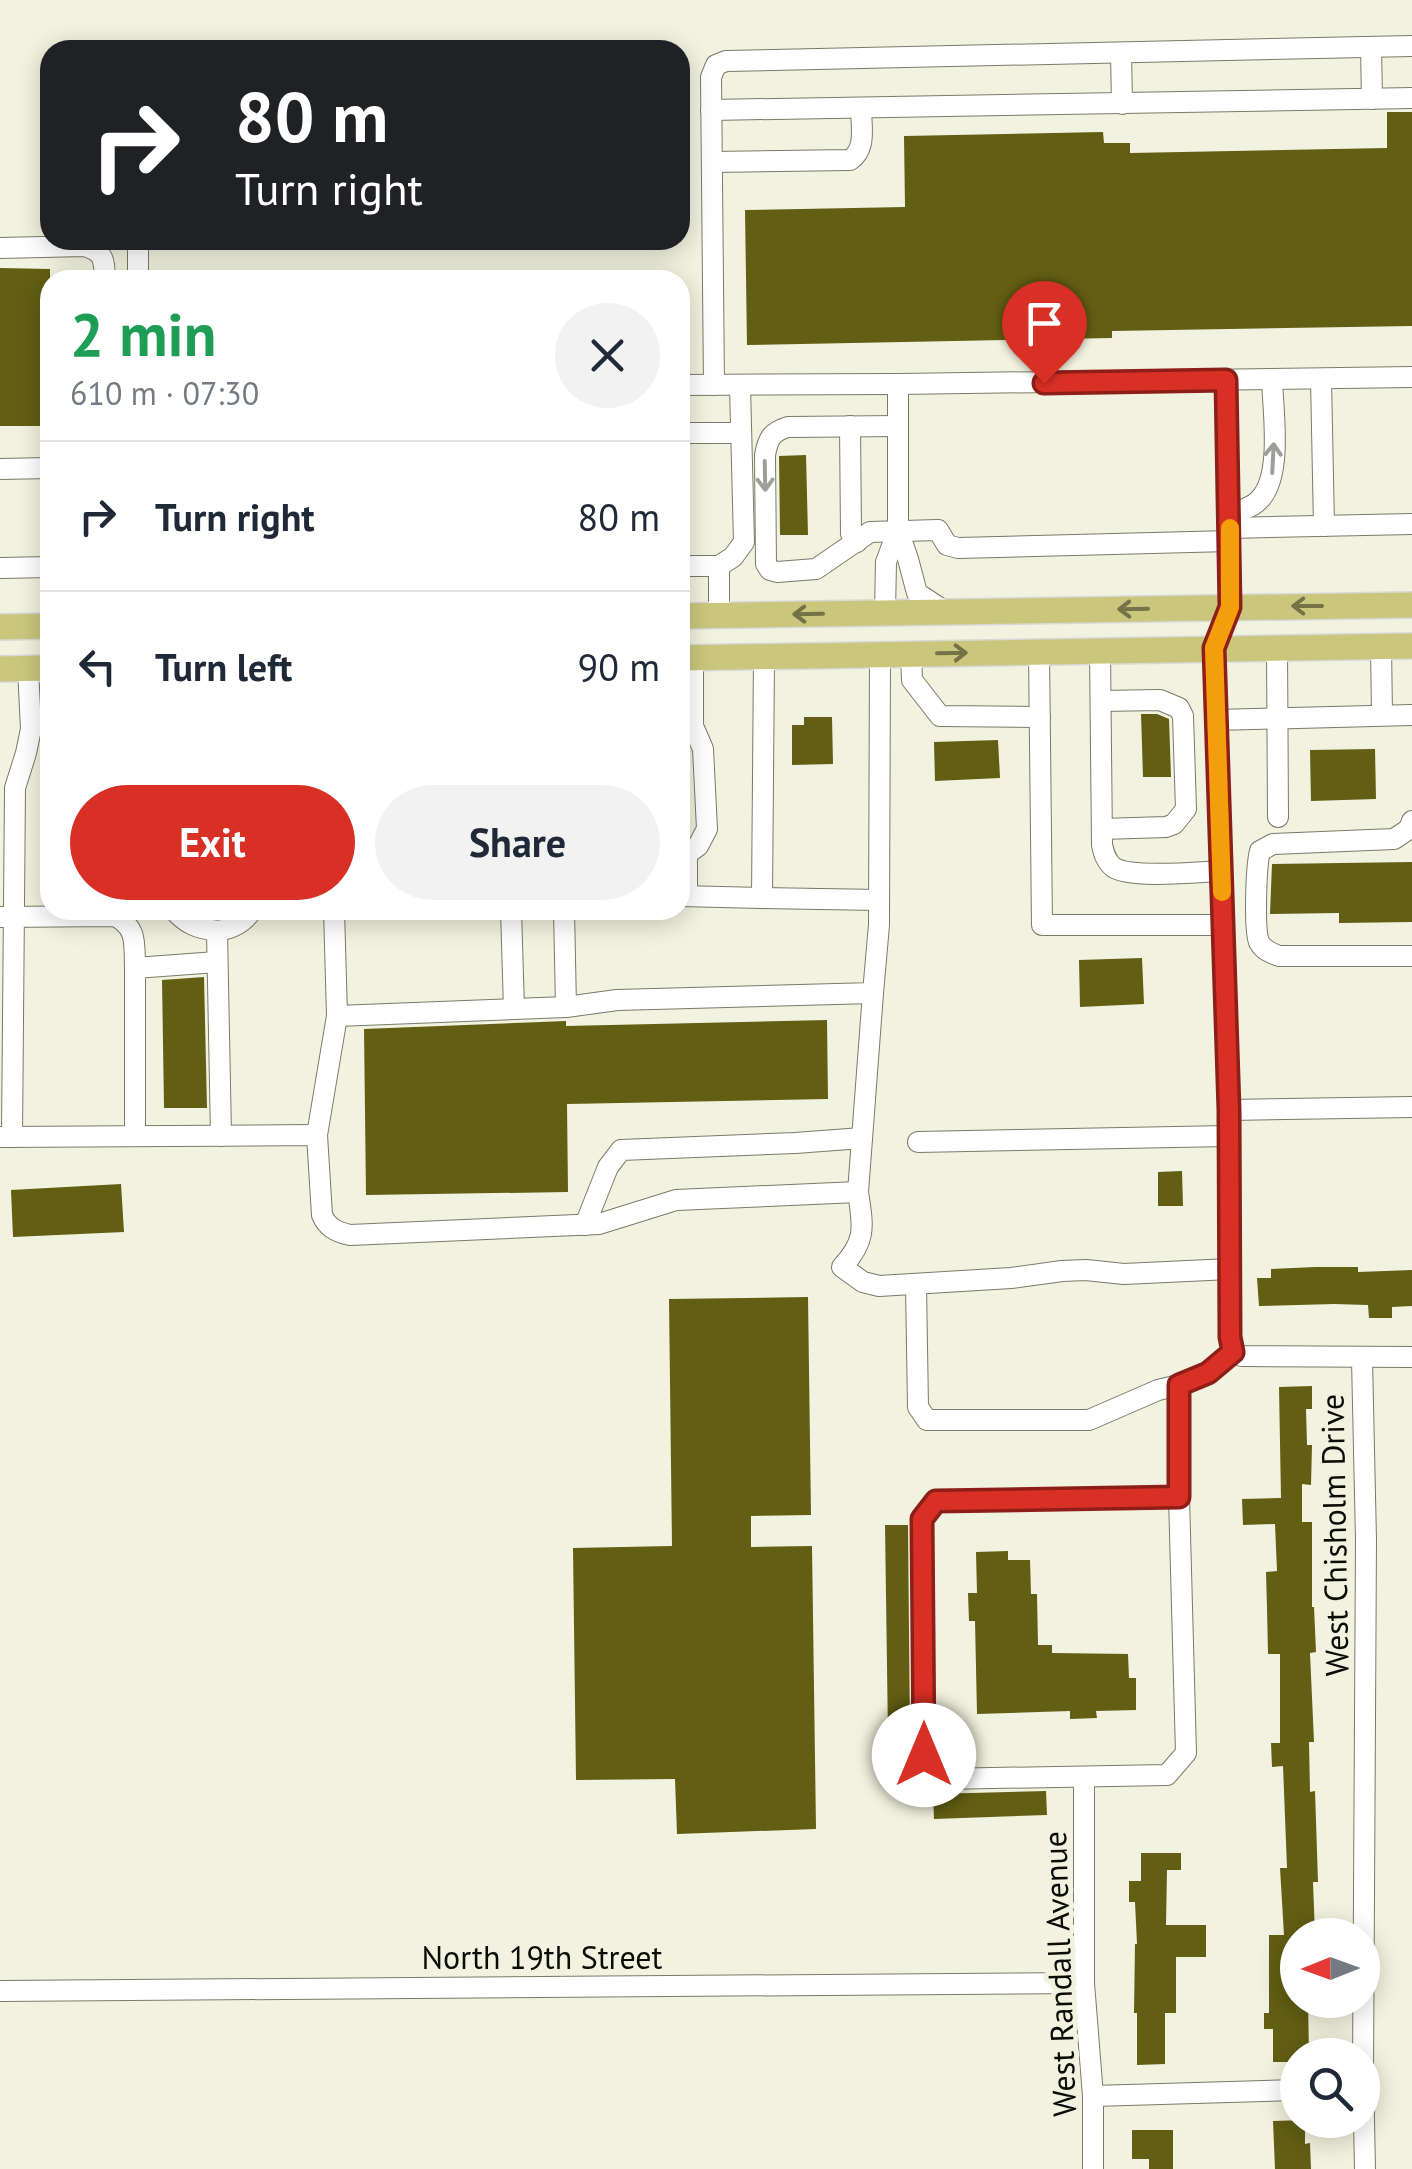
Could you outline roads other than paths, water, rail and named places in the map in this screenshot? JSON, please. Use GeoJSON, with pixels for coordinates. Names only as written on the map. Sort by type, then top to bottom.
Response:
{"type":"FeatureCollection","features":[{"type":"Feature","properties":{"kind":"main road"},"geometry":{"type":"LineString","coordinates":[[690,616],[1412,605]]}},
{"type":"Feature","properties":{"kind":"main road"},"geometry":{"type":"LineString","coordinates":[[0,627],[40,626]]}},
{"type":"Feature","properties":{"kind":"main road"},"geometry":{"type":"LineString","coordinates":[[690,657],[1412,646]]}},
{"type":"Feature","properties":{"kind":"main road"},"geometry":{"type":"LineString","coordinates":[[0,669],[39,668]]}},
{"type":"Feature","properties":{"kind":"street"},"geometry":{"type":"LineString","coordinates":[[714,385],[711,76],[716,65],[726,61],[1412,46]]}},
{"type":"Feature","properties":{"kind":"street"},"geometry":{"type":"LineString","coordinates":[[1371,47],[1372,99]]}},
{"type":"Feature","properties":{"kind":"street"},"geometry":{"type":"LineString","coordinates":[[1121,53],[1122,104]]}},
{"type":"Feature","properties":{"kind":"street"},"geometry":{"type":"LineString","coordinates":[[711,110],[1412,98]]}},
{"type":"Feature","properties":{"kind":"street"},"geometry":{"type":"LineString","coordinates":[[712,162],[850,160],[861,148],[861,108]]}},
{"type":"Feature","properties":{"kind":"street"},"geometry":{"type":"LineString","coordinates":[[0,248],[40,247]]}},
{"type":"Feature","properties":{"kind":"street"},"geometry":{"type":"LineString","coordinates":[[690,385],[1412,377]]}},
{"type":"Feature","properties":{"kind":"street"},"geometry":{"type":"LineString","coordinates":[[1321,379],[1324,526]]}},
{"type":"Feature","properties":{"kind":"street"},"geometry":{"type":"LineString","coordinates":[[916,1285],[918,1406],[927,1420],[1089,1420],[1208,1373],[1233,1352],[1214,648],[1230,607],[1226,380]]}},
{"type":"Feature","properties":{"kind":"street"},"geometry":{"type":"LineString","coordinates":[[1230,528],[1244,510],[1260,500],[1271,478],[1272,380]]}},
{"type":"Feature","properties":{"kind":"street"},"geometry":{"type":"LineString","coordinates":[[898,384],[898,530],[917,593],[946,612]]}},
{"type":"Feature","properties":{"kind":"street"},"geometry":{"type":"LineString","coordinates":[[690,566],[718,566],[733,557],[744,542],[740,386]]}},
{"type":"Feature","properties":{"kind":"street"},"geometry":{"type":"LineString","coordinates":[[850,426],[851,534],[856,542]]}},
{"type":"Feature","properties":{"kind":"street"},"geometry":{"type":"LineString","coordinates":[[898,426],[788,427],[774,431],[765,455],[766,564],[770,570],[816,569],[870,532],[938,530],[947,545],[958,548],[1230,528],[1412,524]]}},
{"type":"Feature","properties":{"kind":"street"},"geometry":{"type":"LineString","coordinates":[[690,433],[740,433]]}},
{"type":"Feature","properties":{"kind":"street"},"geometry":{"type":"LineString","coordinates":[[0,469],[40,468]]}},
{"type":"Feature","properties":{"kind":"street"},"geometry":{"type":"LineString","coordinates":[[744,542],[757,539],[766,530]]}},
{"type":"Feature","properties":{"kind":"street"},"geometry":{"type":"LineString","coordinates":[[885,612],[886,562],[898,530]]}},
{"type":"Feature","properties":{"kind":"street"},"geometry":{"type":"LineString","coordinates":[[718,566],[719,616]]}},
{"type":"Feature","properties":{"kind":"street"},"geometry":{"type":"LineString","coordinates":[[0,568],[40,567]]}},
{"type":"Feature","properties":{"kind":"street"},"geometry":{"type":"LineString","coordinates":[[1381,646],[1382,716]]}},
{"type":"Feature","properties":{"kind":"street"},"geometry":{"type":"LineString","coordinates":[[1276,648],[1278,817]]}},
{"type":"Feature","properties":{"kind":"street"},"geometry":{"type":"LineString","coordinates":[[1100,651],[1105,858],[1110,865],[1138,873],[1221,871]]}},
{"type":"Feature","properties":{"kind":"street"},"geometry":{"type":"LineString","coordinates":[[1039,652],[1042,926],[1223,925]]}},
{"type":"Feature","properties":{"kind":"street"},"geometry":{"type":"LineString","coordinates":[[880,654],[879,900],[858,1192],[863,1228],[857,1251],[842,1267],[863,1282],[879,1286],[1062,1271],[1124,1274],[1230,1269]]}},
{"type":"Feature","properties":{"kind":"street"},"geometry":{"type":"LineString","coordinates":[[911,654],[912,680],[940,716],[1040,717]]}},
{"type":"Feature","properties":{"kind":"street"},"geometry":{"type":"LineString","coordinates":[[762,898],[764,656]]}},
{"type":"Feature","properties":{"kind":"street"},"geometry":{"type":"LineString","coordinates":[[39,668],[31,729],[15,788],[7,871],[6,1137],[318,1135]]}},
{"type":"Feature","properties":{"kind":"street"},"geometry":{"type":"LineString","coordinates":[[690,698],[692,726],[703,749],[708,829],[698,846],[690,851]]}},
{"type":"Feature","properties":{"kind":"street"},"geometry":{"type":"LineString","coordinates":[[1100,701],[1160,700],[1180,708],[1186,809],[1174,824],[1166,826],[1102,829]]}},
{"type":"Feature","properties":{"kind":"street"},"geometry":{"type":"LineString","coordinates":[[1216,720],[1412,715]]}},
{"type":"Feature","properties":{"kind":"street"},"geometry":{"type":"LineString","coordinates":[[1412,822],[1409,829],[1394,839],[1272,844],[1260,852],[1256,864],[1258,940],[1266,951],[1278,956],[1412,956]]}},
{"type":"Feature","properties":{"kind":"street"},"geometry":{"type":"LineString","coordinates":[[690,896],[879,900]]}},
{"type":"Feature","properties":{"kind":"street"},"geometry":{"type":"LineString","coordinates":[[7,917],[40,917]]}},
{"type":"Feature","properties":{"kind":"street"},"geometry":{"type":"LineString","coordinates":[[123,920],[133,932],[135,968],[134,1136]]}},
{"type":"Feature","properties":{"kind":"street"},"geometry":{"type":"LineString","coordinates":[[182,920],[194,928],[217,931],[230,929],[244,920]]}},
{"type":"Feature","properties":{"kind":"street"},"geometry":{"type":"LineString","coordinates":[[334,920],[336,1016],[318,1135],[322,1215],[326,1224],[340,1233],[600,1224],[676,1200],[858,1192]]}},
{"type":"Feature","properties":{"kind":"street"},"geometry":{"type":"LineString","coordinates":[[511,920],[514,1009]]}},
{"type":"Feature","properties":{"kind":"street"},"geometry":{"type":"LineString","coordinates":[[564,920],[566,1007]]}},
{"type":"Feature","properties":{"kind":"street"},"geometry":{"type":"LineString","coordinates":[[217,931],[221,1136]]}},
{"type":"Feature","properties":{"kind":"street"},"geometry":{"type":"LineString","coordinates":[[135,968],[217,962]]}},
{"type":"Feature","properties":{"kind":"street"},"geometry":{"type":"LineString","coordinates":[[336,1016],[566,1007],[617,1000],[873,993]]}},
{"type":"Feature","properties":{"kind":"street"},"geometry":{"type":"LineString","coordinates":[[1229,1110],[1412,1107]]}},
{"type":"Feature","properties":{"kind":"street"},"geometry":{"type":"LineString","coordinates":[[918,1142],[1228,1136]]}},
{"type":"Feature","properties":{"kind":"street"},"geometry":{"type":"LineString","coordinates":[[585,1224],[608,1167],[621,1150],[862,1138]]}},
{"type":"Feature","properties":{"kind":"street","name":"West Chisholm Drive"},"geometry":{"type":"LineString","coordinates":[[1233,1352],[1258,1358],[1362,1358],[1366,1540],[1363,2038]]}},
{"type":"Feature","properties":{"kind":"street"},"geometry":{"type":"LineString","coordinates":[[1362,1358],[1412,1357]]}},
{"type":"Feature","properties":{"kind":"street"},"geometry":{"type":"LineString","coordinates":[[1179,1385],[1186,1754],[1167,1774],[939,1779],[924,1755],[922,1519],[936,1501],[1179,1497]]}},
{"type":"Feature","properties":{"kind":"street","name":"West Randall Avenue"},"geometry":{"type":"LineString","coordinates":[[1084,1778],[1084,1983],[1094,2169]]}},
{"type":"Feature","properties":{"kind":"street","name":"North 19th Street"},"geometry":{"type":"LineString","coordinates":[[0,1991],[1084,1983]]}},
{"type":"Feature","properties":{"kind":"street"},"geometry":{"type":"LineString","coordinates":[[1093,2096],[1280,2091]]}},
{"type":"Feature","properties":{"kind":"street","name":"West Chisholm Drive"},"geometry":{"type":"LineString","coordinates":[[1364,2138],[1365,2169]]}}]}
